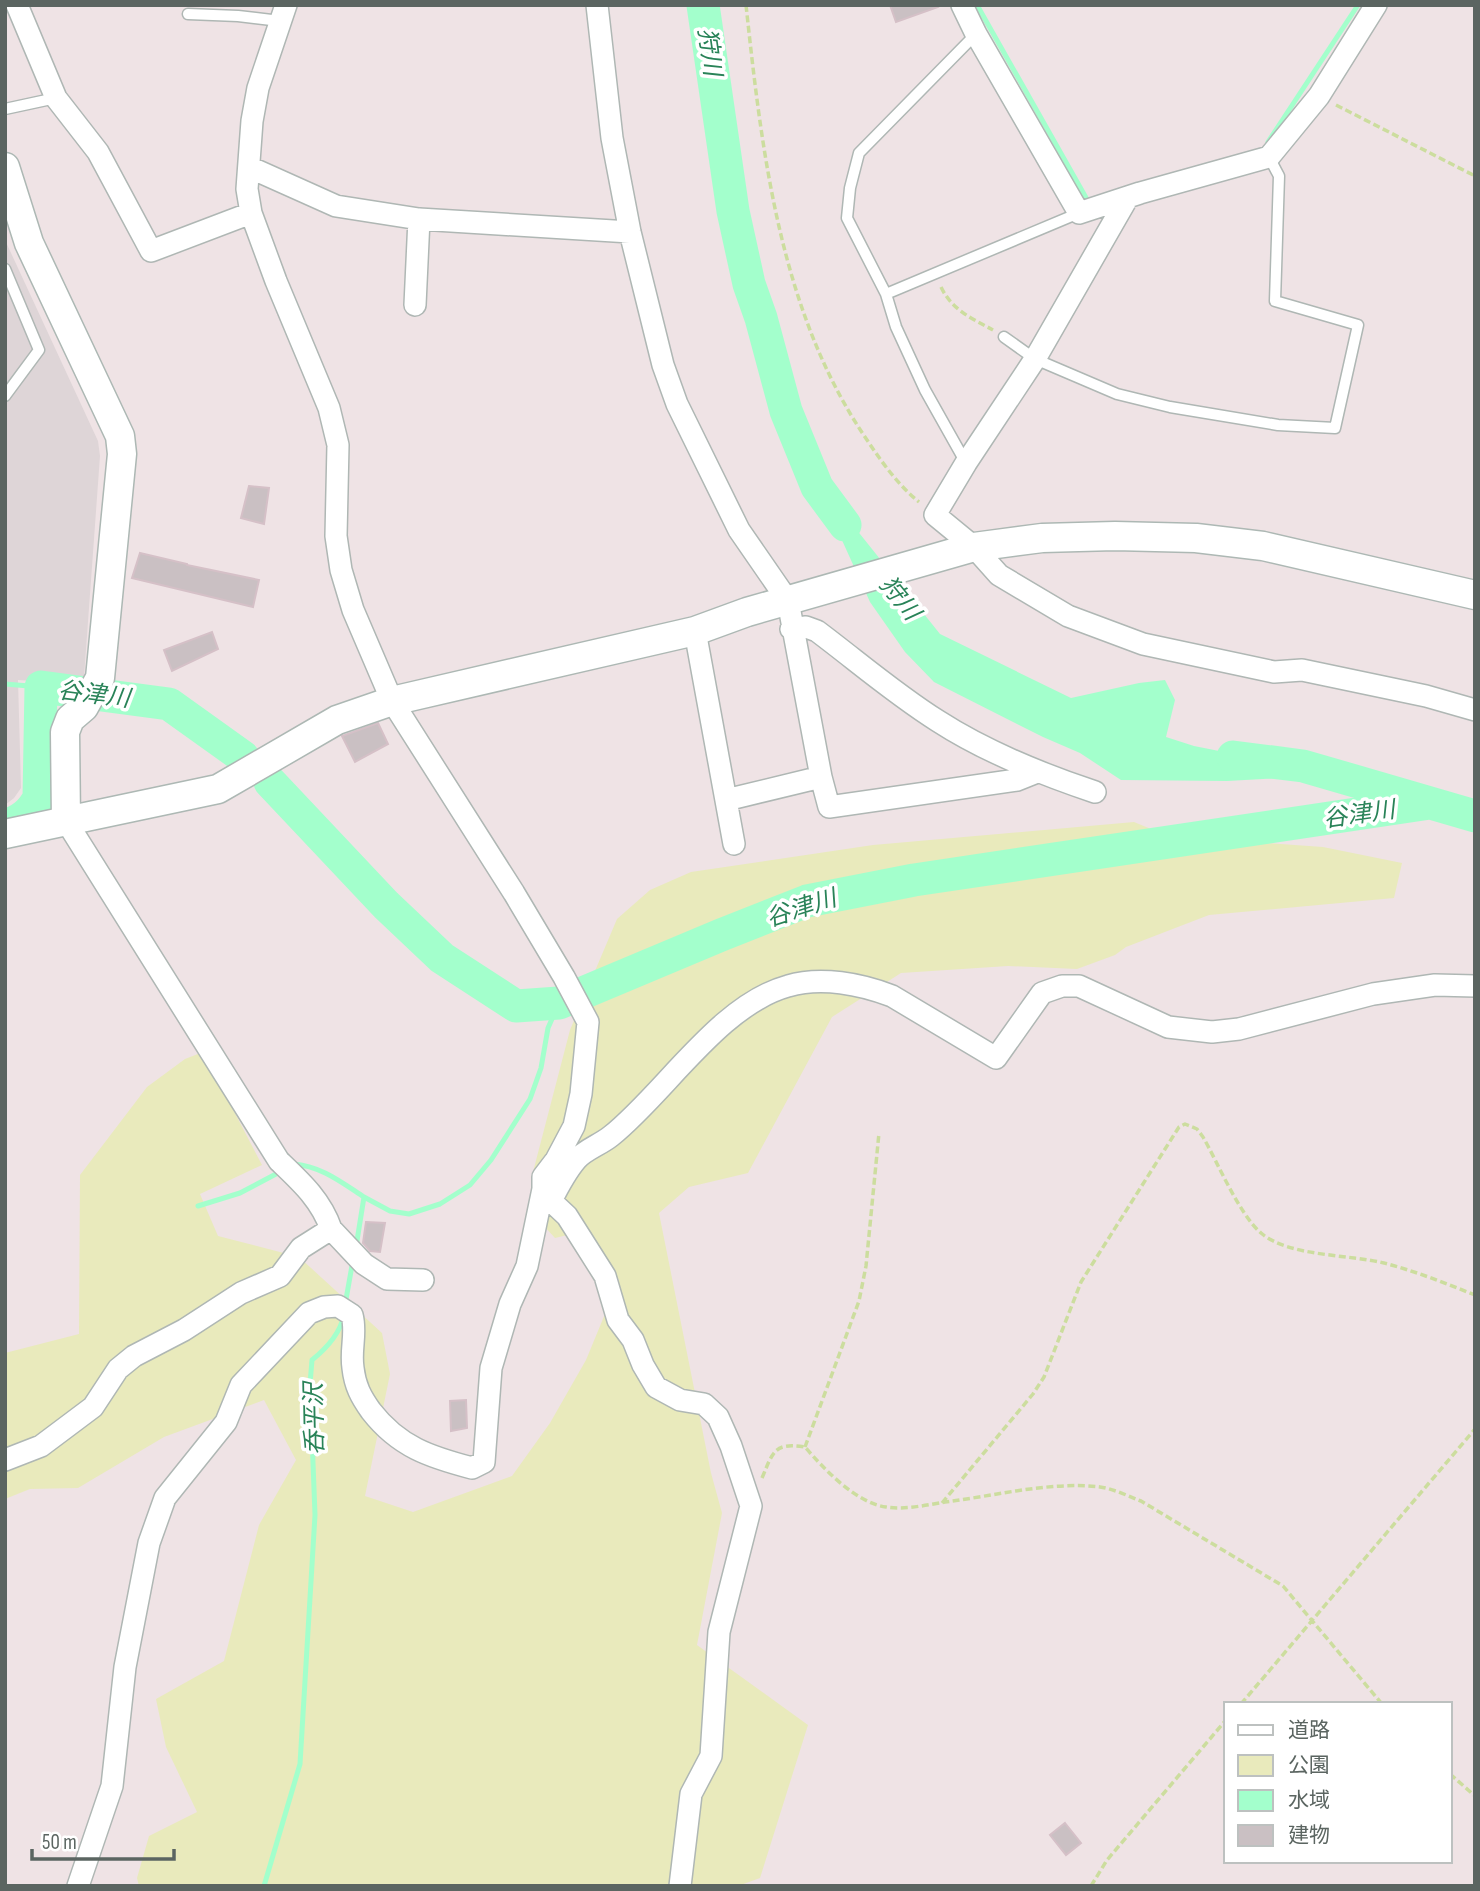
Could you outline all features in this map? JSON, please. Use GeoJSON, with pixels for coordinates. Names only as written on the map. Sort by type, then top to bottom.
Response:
{"type":"FeatureCollection","features":[{"type":"Feature","properties":{"kind":"street"},"geometry":{"type":"LineString","coordinates":[[17,5],[56,98],[98,152],[152,251],[251,213]]}},
{"type":"Feature","properties":{"kind":"street"},"geometry":{"type":"LineString","coordinates":[[597,5],[612,138],[630,232],[663,365],[677,404],[740,530],[788,601],[791,629],[829,807],[1017,780],[1037,772]]}},
{"type":"Feature","properties":{"kind":"street"},"geometry":{"type":"LineString","coordinates":[[962,5],[1079,213],[1269,157],[1319,96],[1376,5]]}},
{"type":"Feature","properties":{"kind":"street"},"geometry":{"type":"LineString","coordinates":[[283,13],[258,88],[247,189],[251,213],[276,281],[329,408],[338,445],[336,536],[341,570],[353,610],[392,701],[522,905],[588,1022],[581,1094],[574,1126],[543,1178],[547,1195],[567,1216],[605,1276],[618,1320],[633,1340],[656,1387],[680,1400],[704,1404],[718,1417],[731,1446],[751,1506],[719,1632],[711,1756],[691,1794],[680,1886]]}},
{"type":"Feature","properties":{"kind":"street"},"geometry":{"type":"LineString","coordinates":[[5,167],[29,243],[120,436],[122,454],[100,678],[84,707],[70,719],[65,732],[66,821],[279,1161],[312,1192],[326,1214],[331,1229],[365,1264],[387,1279],[423,1280]]}},
{"type":"Feature","properties":{"kind":"street"},"geometry":{"type":"LineString","coordinates":[[249,167],[336,206],[419,219],[630,232]]}},
{"type":"Feature","properties":{"kind":"street"},"geometry":{"type":"LineString","coordinates":[[1128,197],[1035,359],[934,515],[964,549],[999,575],[1068,617],[1143,644],[1274,672],[1302,670],[1426,696],[1475,710]]}},
{"type":"Feature","properties":{"kind":"street"},"geometry":{"type":"LineString","coordinates":[[415,305],[419,219]]}},
{"type":"Feature","properties":{"kind":"street"},"geometry":{"type":"LineString","coordinates":[[5,834],[218,789],[337,720],[392,701],[695,631],[964,549],[1042,538],[1196,538],[1263,546],[1475,595]]}},
{"type":"Feature","properties":{"kind":"street"},"geometry":{"type":"LineString","coordinates":[[791,629],[806,628],[817,631],[905,699],[941,723],[1037,772],[1095,792]]}},
{"type":"Feature","properties":{"kind":"street"},"geometry":{"type":"LineString","coordinates":[[695,631],[734,844]]}},
{"type":"Feature","properties":{"kind":"street"},"geometry":{"type":"LineString","coordinates":[[726,800],[821,776]]}},
{"type":"Feature","properties":{"kind":"street"},"geometry":{"type":"LineString","coordinates":[[78,1886],[112,1786],[125,1667],[149,1543],[165,1498],[226,1422],[242,1385],[309,1313],[324,1307],[338,1306],[352,1315],[356,1328],[351,1350],[358,1393],[386,1430],[412,1448],[440,1459],[472,1468],[484,1462],[491,1368],[510,1304],[527,1266],[547,1195],[578,1157],[611,1136],[714,1033],[752,1002],[787,986],[831,982],[876,990],[892,996],[996,1058],[1042,993],[1062,986],[1079,986],[1168,1027],[1212,1032],[1239,1029],[1373,994],[1435,985],[1475,986]]}},
{"type":"Feature","properties":{"kind":"street"},"geometry":{"type":"LineString","coordinates":[[5,1460],[41,1447],[93,1407],[118,1369],[134,1356],[184,1330],[241,1293],[280,1276],[301,1248],[331,1229]]}},
{"type":"Feature","properties":{"kind":"lane"},"geometry":{"type":"LineString","coordinates":[[188,14],[239,16],[283,13]]}},
{"type":"Feature","properties":{"kind":"lane"},"geometry":{"type":"LineString","coordinates":[[966,463],[925,390],[896,327],[886,294],[847,218],[850,188],[859,153],[976,34]]}},
{"type":"Feature","properties":{"kind":"lane"},"geometry":{"type":"LineString","coordinates":[[5,108],[56,98]]}},
{"type":"Feature","properties":{"kind":"lane"},"geometry":{"type":"LineString","coordinates":[[1004,337],[1035,359],[1117,394],[1170,407],[1278,425],[1335,428],[1358,325],[1275,301],[1279,176],[1269,157]]}},
{"type":"Feature","properties":{"kind":"lane"},"geometry":{"type":"LineString","coordinates":[[886,294],[1079,213]]}},
{"type":"Feature","properties":{"kind":"lane"},"geometry":{"type":"LineString","coordinates":[[5,269],[39,350],[5,396]]}},
{"type":"Feature","properties":{"kind":"path"},"geometry":{"type":"LineString","coordinates":[[746,5],[757,111],[784,248],[808,327],[828,377],[887,471],[934,515]]}},
{"type":"Feature","properties":{"kind":"path"},"geometry":{"type":"LineString","coordinates":[[1319,96],[1475,176]]}},
{"type":"Feature","properties":{"kind":"path"},"geometry":{"type":"LineString","coordinates":[[931,275],[957,310],[1004,337]]}},
{"type":"Feature","properties":{"kind":"path"},"geometry":{"type":"LineString","coordinates":[[942,1503],[1033,1394],[1044,1377],[1081,1282],[1179,1126],[1185,1124],[1197,1129],[1249,1219],[1268,1238],[1303,1250],[1381,1262],[1475,1294]]}},
{"type":"Feature","properties":{"kind":"path"},"geometry":{"type":"LineString","coordinates":[[805,1447],[859,1301],[866,1266],[879,1133]]}},
{"type":"Feature","properties":{"kind":"path"},"geometry":{"type":"LineString","coordinates":[[1243,1702],[1475,1429]]}},
{"type":"Feature","properties":{"kind":"path"},"geometry":{"type":"LineString","coordinates":[[751,1506],[772,1453],[789,1444],[805,1447],[837,1480],[866,1500],[886,1507],[942,1503],[1068,1486],[1119,1492],[1141,1501],[1283,1586],[1380,1702]]}},
{"type":"Feature","properties":{"kind":"path"},"geometry":{"type":"LineString","coordinates":[[1091,1886],[1107,1860],[1224,1722]]}},
{"type":"Feature","properties":{"kind":"path"},"geometry":{"type":"LineString","coordinates":[[1452,1776],[1475,1796]]}},
{"type":"Feature","properties":{"kind":"shaded area"},"geometry":{"type":"Polygon","coordinates":[[[5,240],[98,441],[100,456],[84,677],[77,683],[18,680],[21,788],[5,805],[5,240]]]}},
{"type":"Feature","properties":{"kind":"green space"},"geometry":{"type":"Polygon","coordinates":[[[1134,822],[1168,836],[1323,847],[1402,863],[1394,898],[1209,915],[1077,969],[1008,966],[901,973],[832,1017],[748,1173],[689,1187],[659,1213],[711,1473],[722,1513],[697,1645],[808,1725],[760,1878],[738,1886],[139,1886],[137,1878],[149,1836],[197,1812],[166,1747],[156,1699],[224,1661],[259,1525],[296,1460],[264,1400],[164,1437],[78,1488],[30,1489],[5,1499],[5,1353],[79,1334],[80,1175],[147,1087],[185,1059],[203,1052],[262,1165],[200,1194],[218,1236],[299,1257],[382,1333],[390,1374],[365,1496],[413,1512],[512,1476],[550,1423],[586,1360],[619,1280],[588,1230],[555,1238],[543,1225],[534,1200],[533,1172],[570,1030],[617,919],[650,890],[691,872],[873,845],[1134,822]]]}},
{"type":"Feature","properties":{"kind":"water"},"geometry":{"type":"Polygon","coordinates":[[[812,474],[940,634],[1071,698],[1165,680],[1175,700],[1166,737],[1194,746],[1320,771],[1281,778],[1227,781],[1121,780],[1080,753],[934,682],[905,652],[870,602],[812,474]]]}},
{"type":"Feature","properties":{"kind":"building"},"geometry":{"type":"Polygon","coordinates":[[[890,5],[937,5],[938,7],[896,22],[890,5]]]}},
{"type":"Feature","properties":{"kind":"building"},"geometry":{"type":"Polygon","coordinates":[[[249,486],[269,488],[264,524],[241,518],[249,486]]]}},
{"type":"Feature","properties":{"kind":"building"},"geometry":{"type":"Polygon","coordinates":[[[140,553],[259,580],[253,607],[132,578],[140,553]]]}},
{"type":"Feature","properties":{"kind":"building"},"geometry":{"type":"Polygon","coordinates":[[[212,632],[218,649],[172,671],[164,650],[212,632]]]}},
{"type":"Feature","properties":{"kind":"building"},"geometry":{"type":"Polygon","coordinates":[[[378,723],[388,744],[355,762],[342,736],[378,723]]]}},
{"type":"Feature","properties":{"kind":"building"},"geometry":{"type":"Polygon","coordinates":[[[366,1222],[385,1223],[380,1252],[370,1251],[363,1243],[366,1222]]]}},
{"type":"Feature","properties":{"kind":"building"},"geometry":{"type":"Polygon","coordinates":[[[466,1400],[467,1428],[451,1431],[450,1401],[466,1400]]]}},
{"type":"Feature","properties":{"kind":"building"},"geometry":{"type":"Polygon","coordinates":[[[1065,1823],[1081,1843],[1066,1855],[1050,1835],[1065,1823]]]}},
{"type":"Feature","properties":{"kind":"waterway","name":"狩川"},"geometry":{"type":"LineString","coordinates":[[703,5],[733,211],[749,284],[786,411],[817,487],[845,525]]}},
{"type":"Feature","properties":{"kind":"waterway"},"geometry":{"type":"LineString","coordinates":[[977,5],[1089,203]]}},
{"type":"Feature","properties":{"kind":"waterway"},"geometry":{"type":"LineString","coordinates":[[1268,142],[1358,5]]}},
{"type":"Feature","properties":{"kind":"waterway"},"geometry":{"type":"LineString","coordinates":[[5,684],[41,687]]}},
{"type":"Feature","properties":{"kind":"waterway","name":"谷津川"},"geometry":{"type":"LineString","coordinates":[[5,826],[25,815],[39,798],[41,687],[169,704],[243,757]]}},
{"type":"Feature","properties":{"kind":"waterway","name":"狩川"},"geometry":{"type":"LineString","coordinates":[[1233,757],[1303,766],[1475,816]]}},
{"type":"Feature","properties":{"kind":"waterway","name":"谷津川"},"geometry":{"type":"LineString","coordinates":[[270,782],[386,905],[442,958],[516,1006],[559,1003],[807,901],[914,880],[1430,803]]}},
{"type":"Feature","properties":{"kind":"waterway","name":"呑平沢"},"geometry":{"type":"LineString","coordinates":[[356,1247],[364,1197],[390,1211],[409,1214],[440,1204],[470,1185],[491,1160],[530,1099],[541,1068],[548,1028],[559,1003]]}},
{"type":"Feature","properties":{"kind":"waterway"},"geometry":{"type":"LineString","coordinates":[[293,1164],[322,1171],[364,1197]]}},
{"type":"Feature","properties":{"kind":"waterway"},"geometry":{"type":"LineString","coordinates":[[198,1206],[240,1193],[276,1174]]}},
{"type":"Feature","properties":{"kind":"waterway","name":"呑平沢"},"geometry":{"type":"LineString","coordinates":[[345,1305],[353,1260]]}},
{"type":"Feature","properties":{"kind":"waterway","name":"呑平沢"},"geometry":{"type":"LineString","coordinates":[[264,1886],[300,1764],[315,1515],[310,1384],[312,1360],[332,1340],[344,1315]]}}]}
